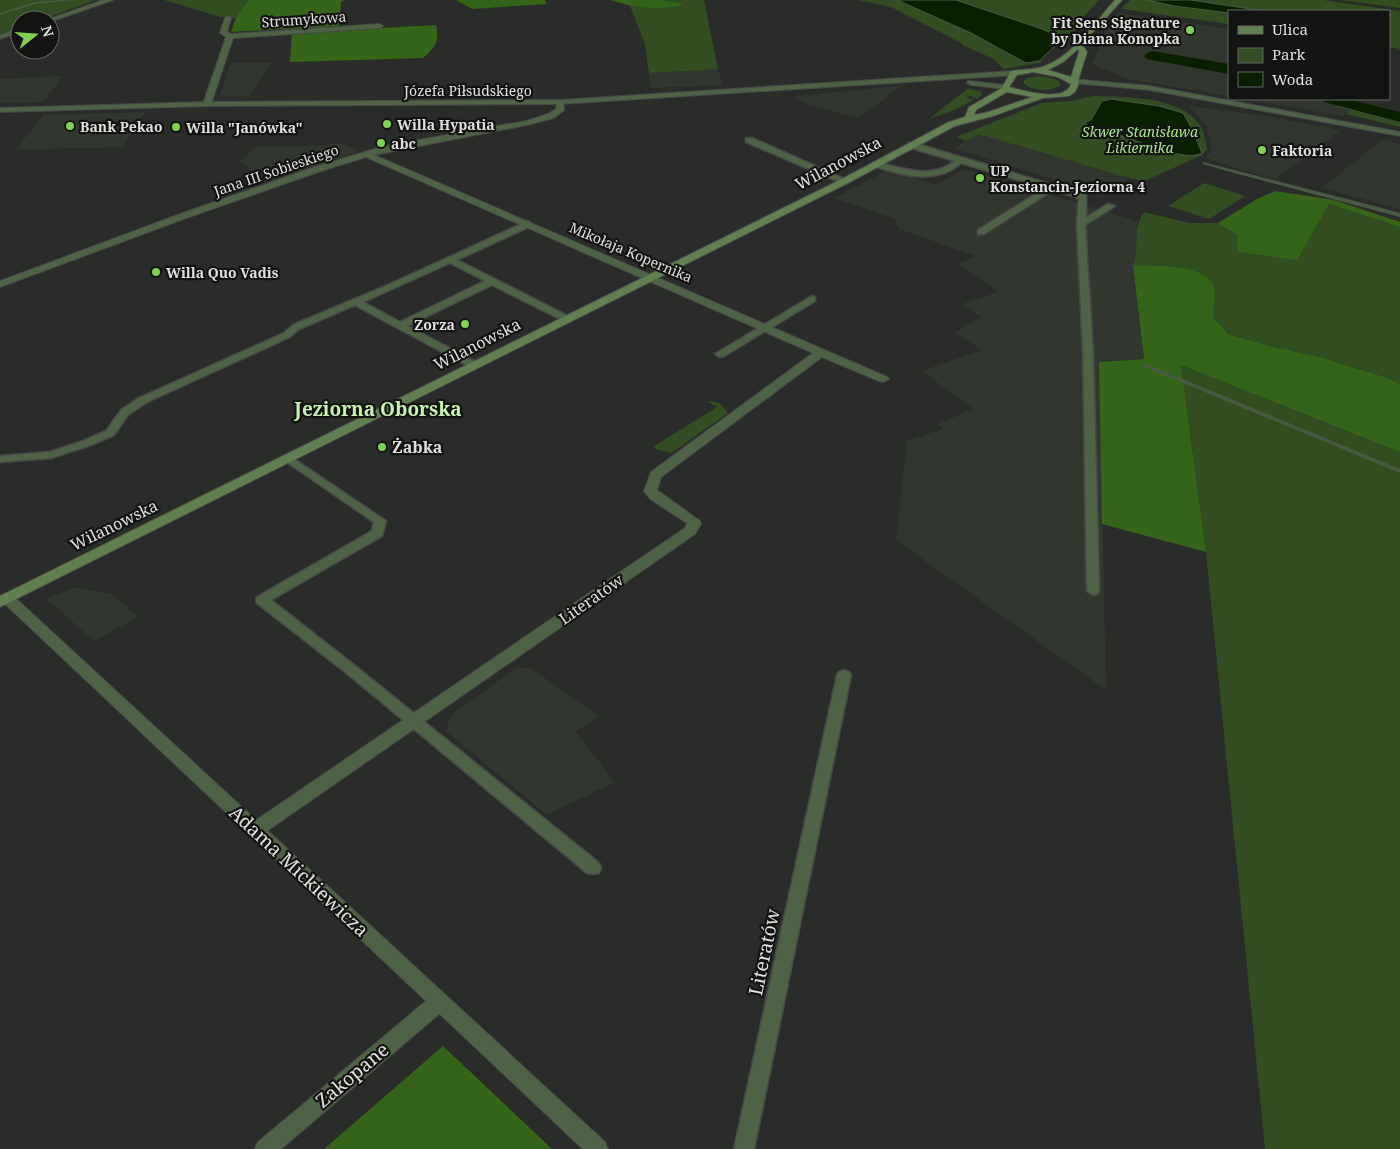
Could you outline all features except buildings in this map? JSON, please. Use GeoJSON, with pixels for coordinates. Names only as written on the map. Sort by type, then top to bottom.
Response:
{"type":"FeatureCollection","features":[{"type":"Feature","properties":{"kind":"main road"},"geometry":{"type":"LineString","coordinates":[[1080,46],[1083,52],[1076,78],[1076,86],[1070,93],[1060,96],[1042,96],[1006,88],[1014,73],[1053,66],[1070,50],[1080,46],[1089,32],[1119,0]]}},
{"type":"Feature","properties":{"kind":"main road"},"geometry":{"type":"LineString","coordinates":[[1033,70],[1076,78]]}},
{"type":"Feature","properties":{"kind":"main road","name":"Wilanowska"},"geometry":{"type":"LineString","coordinates":[[969,118],[972,109],[1006,88]]}},
{"type":"Feature","properties":{"kind":"main road","name":"Wilanowska"},"geometry":{"type":"LineString","coordinates":[[2,598],[288,458],[845,180],[911,145],[969,118],[990,114],[1042,96]]}},
{"type":"Feature","properties":{"kind":"street"},"geometry":{"type":"LineString","coordinates":[[60,17],[110,0]]}},
{"type":"Feature","properties":{"kind":"street"},"geometry":{"type":"LineString","coordinates":[[208,104],[230,36],[223,32],[228,18]]}},
{"type":"Feature","properties":{"kind":"street","name":"Strumykowa"},"geometry":{"type":"LineString","coordinates":[[230,36],[380,26]]}},
{"type":"Feature","properties":{"kind":"street","name":"Józefa Piłsudskiego"},"geometry":{"type":"LineString","coordinates":[[0,110],[208,104],[560,102],[956,76],[997,76],[1014,73]]}},
{"type":"Feature","properties":{"kind":"street","name":"Józefa Piłsudskiego"},"geometry":{"type":"LineString","coordinates":[[936,78],[1006,88]]}},
{"type":"Feature","properties":{"kind":"street"},"geometry":{"type":"LineString","coordinates":[[1076,78],[1114,85],[1160,90],[1400,134]]}},
{"type":"Feature","properties":{"kind":"street"},"geometry":{"type":"LineString","coordinates":[[1070,93],[1099,91],[1180,95]]}},
{"type":"Feature","properties":{"kind":"street","name":"Jana III Sobieskiego"},"geometry":{"type":"LineString","coordinates":[[0,284],[186,215],[321,168],[385,148],[527,123],[551,116],[560,110],[560,102]]}},
{"type":"Feature","properties":{"kind":"street","name":"Mikołaja Kopernika"},"geometry":{"type":"LineString","coordinates":[[367,155],[883,379]]}},
{"type":"Feature","properties":{"kind":"street","name":"Literatów"},"geometry":{"type":"LineString","coordinates":[[255,830],[690,531],[694,524],[693,521],[650,491],[655,475],[821,352]]}},
{"type":"Feature","properties":{"kind":"street","name":"Adama Mickiewicza"},"geometry":{"type":"LineString","coordinates":[[2,598],[598,1149]]}},
{"type":"Feature","properties":{"kind":"street","name":"Zakopane"},"geometry":{"type":"LineString","coordinates":[[265,1149],[439,1002]]}},
{"type":"Feature","properties":{"kind":"lane"},"geometry":{"type":"LineString","coordinates":[[749,140],[845,180]]}},
{"type":"Feature","properties":{"kind":"lane"},"geometry":{"type":"LineString","coordinates":[[911,145],[1083,197],[1082,224],[1088,353],[1093,591]]}},
{"type":"Feature","properties":{"kind":"lane"},"geometry":{"type":"LineString","coordinates":[[876,164],[907,173],[927,174],[952,167],[960,160]]}},
{"type":"Feature","properties":{"kind":"lane"},"geometry":{"type":"LineString","coordinates":[[981,232],[1051,188]]}},
{"type":"Feature","properties":{"kind":"lane"},"geometry":{"type":"LineString","coordinates":[[1082,224],[1111,206]]}},
{"type":"Feature","properties":{"kind":"lane"},"geometry":{"type":"LineString","coordinates":[[0,459],[51,455],[87,443],[110,432],[125,412],[143,400],[287,335],[296,327],[528,224]]}},
{"type":"Feature","properties":{"kind":"lane"},"geometry":{"type":"LineString","coordinates":[[450,260],[567,318]]}},
{"type":"Feature","properties":{"kind":"lane"},"geometry":{"type":"LineString","coordinates":[[401,325],[492,281]]}},
{"type":"Feature","properties":{"kind":"lane"},"geometry":{"type":"LineString","coordinates":[[720,354],[812,299]]}},
{"type":"Feature","properties":{"kind":"lane"},"geometry":{"type":"LineString","coordinates":[[356,302],[474,365]]}},
{"type":"Feature","properties":{"kind":"lane"},"geometry":{"type":"LineString","coordinates":[[288,458],[380,521],[378,533],[262,600],[594,868]]}},
{"type":"Feature","properties":{"kind":"lane","name":"Literatów"},"geometry":{"type":"LineString","coordinates":[[744,1149],[844,675]]}},
{"type":"Feature","properties":{"kind":"shaded area"},"geometry":{"type":"Polygon","coordinates":[[[1118,13],[1228,29],[1228,96],[1128,79],[1092,64],[1107,28],[1118,13]]]}},
{"type":"Feature","properties":{"kind":"shaded area"},"geometry":{"type":"Polygon","coordinates":[[[273,62],[250,96],[220,96],[231,63],[273,62]]]}},
{"type":"Feature","properties":{"kind":"shaded area"},"geometry":{"type":"Polygon","coordinates":[[[718,69],[723,85],[651,88],[649,73],[718,69]]]}},
{"type":"Feature","properties":{"kind":"shaded area"},"geometry":{"type":"Polygon","coordinates":[[[63,76],[43,102],[0,103],[0,79],[63,76]]]}},
{"type":"Feature","properties":{"kind":"shaded area"},"geometry":{"type":"Polygon","coordinates":[[[901,86],[859,118],[810,105],[802,102],[796,96],[901,86]]]}},
{"type":"Feature","properties":{"kind":"shaded area"},"geometry":{"type":"Polygon","coordinates":[[[1251,100],[1351,100],[1339,106],[1351,109],[1342,116],[1251,100]]]}},
{"type":"Feature","properties":{"kind":"shaded area"},"geometry":{"type":"Polygon","coordinates":[[[1189,106],[1254,114],[1341,130],[1276,178],[1262,176],[1206,158],[1212,149],[1207,126],[1189,106]]]}},
{"type":"Feature","properties":{"kind":"shaded area"},"geometry":{"type":"Polygon","coordinates":[[[146,112],[122,147],[15,150],[44,115],[146,112]]]}},
{"type":"Feature","properties":{"kind":"shaded area"},"geometry":{"type":"Polygon","coordinates":[[[979,133],[1129,178],[1103,195],[953,148],[979,133]]]}},
{"type":"Feature","properties":{"kind":"shaded area"},"geometry":{"type":"Polygon","coordinates":[[[1383,139],[1400,144],[1400,209],[1322,188],[1383,139]]]}},
{"type":"Feature","properties":{"kind":"shaded area"},"geometry":{"type":"Polygon","coordinates":[[[341,143],[359,151],[274,181],[237,160],[245,159],[253,147],[317,146],[341,143]]]}},
{"type":"Feature","properties":{"kind":"shaded area"},"geometry":{"type":"Polygon","coordinates":[[[965,169],[1137,221],[1136,256],[1133,265],[1144,359],[1099,362],[1106,690],[896,540],[907,441],[943,429],[938,424],[973,409],[922,371],[982,350],[955,333],[981,317],[962,304],[998,292],[958,264],[976,256],[899,229],[895,219],[834,198],[889,170],[936,185],[965,169]]]}},
{"type":"Feature","properties":{"kind":"shaded area"},"geometry":{"type":"Polygon","coordinates":[[[75,587],[112,594],[138,617],[94,641],[47,599],[75,587]]]}},
{"type":"Feature","properties":{"kind":"shaded area"},"geometry":{"type":"Polygon","coordinates":[[[516,668],[531,668],[598,716],[576,732],[615,782],[547,815],[446,731],[450,716],[516,668]]]}},
{"type":"Feature","properties":{"kind":"green space"},"geometry":{"type":"Polygon","coordinates":[[[0,0],[96,0],[60,13],[60,10],[10,10],[10,30],[0,34],[0,0]]]}},
{"type":"Feature","properties":{"kind":"green space"},"geometry":{"type":"Polygon","coordinates":[[[164,0],[344,0],[329,8],[245,19],[221,17],[164,0]]]}},
{"type":"Feature","properties":{"kind":"green space"},"geometry":{"type":"Polygon","coordinates":[[[249,0],[344,0],[341,2],[339,26],[231,32],[236,18],[249,0]]]}},
{"type":"Feature","properties":{"kind":"green space"},"geometry":{"type":"Polygon","coordinates":[[[456,0],[545,0],[547,4],[472,9],[456,0]]]}},
{"type":"Feature","properties":{"kind":"green space"},"geometry":{"type":"Polygon","coordinates":[[[611,0],[704,0],[718,69],[649,73],[645,44],[630,6],[611,0]]]}},
{"type":"Feature","properties":{"kind":"green space"},"geometry":{"type":"Polygon","coordinates":[[[611,0],[661,0],[684,4],[666,8],[647,8],[611,0]]]}},
{"type":"Feature","properties":{"kind":"green space"},"geometry":{"type":"Polygon","coordinates":[[[858,0],[1099,0],[1076,25],[1076,30],[1064,44],[1056,45],[1039,61],[1045,62],[1004,69],[994,59],[962,45],[891,7],[858,0]]]}},
{"type":"Feature","properties":{"kind":"green space"},"geometry":{"type":"Polygon","coordinates":[[[1130,0],[1323,0],[1400,11],[1400,49],[1390,47],[1390,10],[1228,10],[1228,24],[1121,9],[1130,0]]]}},
{"type":"Feature","properties":{"kind":"green space"},"geometry":{"type":"Polygon","coordinates":[[[1340,0],[1400,0],[1400,8],[1340,0]]]}},
{"type":"Feature","properties":{"kind":"green space"},"geometry":{"type":"Polygon","coordinates":[[[436,25],[436,44],[423,58],[290,62],[292,33],[436,25]]]}},
{"type":"Feature","properties":{"kind":"green space"},"geometry":{"type":"Polygon","coordinates":[[[1042,76],[1058,80],[1061,85],[1052,89],[1041,90],[1031,88],[1023,82],[1027,78],[1042,76]]]}},
{"type":"Feature","properties":{"kind":"green space"},"geometry":{"type":"Polygon","coordinates":[[[967,89],[981,91],[982,95],[977,99],[971,96],[966,97],[974,100],[929,119],[967,89]]]}},
{"type":"Feature","properties":{"kind":"green space","name":"Skwer Stanisława Likiernika"},"geometry":{"type":"Polygon","coordinates":[[[1094,96],[1153,100],[1181,109],[1193,117],[1201,127],[1207,149],[1202,155],[1145,181],[979,134],[966,141],[956,137],[1042,103],[1071,101],[1094,96]]]}},
{"type":"Feature","properties":{"kind":"green space"},"geometry":{"type":"Polygon","coordinates":[[[1351,109],[1400,122],[1400,127],[1346,114],[1351,109]]]}},
{"type":"Feature","properties":{"kind":"green space"},"geometry":{"type":"Polygon","coordinates":[[[1204,183],[1245,196],[1209,219],[1168,206],[1204,183]]]}},
{"type":"Feature","properties":{"kind":"green space"},"geometry":{"type":"Polygon","coordinates":[[[1275,191],[1334,200],[1400,222],[1400,227],[1329,204],[1297,260],[1238,252],[1237,235],[1218,223],[1257,199],[1275,191]]]}},
{"type":"Feature","properties":{"kind":"green space"},"geometry":{"type":"Polygon","coordinates":[[[1329,204],[1400,227],[1400,385],[1391,379],[1320,357],[1273,347],[1228,334],[1213,317],[1215,289],[1209,279],[1201,273],[1178,267],[1133,265],[1138,224],[1144,212],[1189,223],[1218,223],[1237,235],[1329,204]]]}},
{"type":"Feature","properties":{"kind":"green space"},"geometry":{"type":"Polygon","coordinates":[[[1133,265],[1178,267],[1201,273],[1209,279],[1215,289],[1213,317],[1228,334],[1273,347],[1320,357],[1391,379],[1400,385],[1400,452],[1181,365],[1206,552],[1102,524],[1099,362],[1144,359],[1133,265]]]}},
{"type":"Feature","properties":{"kind":"green space"},"geometry":{"type":"Polygon","coordinates":[[[1181,364],[1400,452],[1400,1149],[1265,1149],[1206,552],[1181,364]]]}},
{"type":"Feature","properties":{"kind":"green space"},"geometry":{"type":"Polygon","coordinates":[[[709,401],[720,403],[728,413],[671,453],[655,449],[654,446],[717,407],[709,401]]]}},
{"type":"Feature","properties":{"kind":"green space"},"geometry":{"type":"Polygon","coordinates":[[[443,1046],[552,1149],[324,1149],[443,1046]]]}},
{"type":"Feature","properties":{"kind":"water"},"geometry":{"type":"Polygon","coordinates":[[[897,0],[956,0],[1042,29],[1065,39],[1039,61],[1026,63],[971,33],[897,0]]]}},
{"type":"Feature","properties":{"kind":"water"},"geometry":{"type":"Polygon","coordinates":[[[1147,0],[1191,0],[1257,10],[1228,10],[1228,13],[1174,6],[1147,0]]]}},
{"type":"Feature","properties":{"kind":"water"},"geometry":{"type":"Polygon","coordinates":[[[1111,99],[1159,106],[1183,113],[1202,153],[1184,155],[1172,153],[1086,124],[1086,122],[1091,120],[1102,101],[1111,99]]]}},
{"type":"Feature","properties":{"kind":"water"},"geometry":{"type":"Polygon","coordinates":[[[1350,100],[1400,113],[1400,122],[1338,106],[1350,100]]]}},
{"type":"Feature","properties":{"kind":"waterway"},"geometry":{"type":"LineString","coordinates":[[0,14],[35,3],[71,0]]}},
{"type":"Feature","properties":{"kind":"waterway"},"geometry":{"type":"LineString","coordinates":[[1152,56],[1228,69]]}},
{"type":"Feature","properties":{"kind":"waterway"},"geometry":{"type":"LineString","coordinates":[[1334,100],[1400,117]]}},
{"type":"Feature","properties":{"kind":"waterway"},"geometry":{"type":"LineString","coordinates":[[1205,163],[1400,215]]}},
{"type":"Feature","properties":{"kind":"waterway"},"geometry":{"type":"LineString","coordinates":[[1144,365],[1400,471]]}},
{"type":"Feature","properties":{"kind":"place","name":"Fit Sens Signature by Diana Konopka"},"geometry":{"type":"Point","coordinates":[1190,30]}},
{"type":"Feature","properties":{"kind":"place","name":"Willa Hypatia"},"geometry":{"type":"Point","coordinates":[387,124]}},
{"type":"Feature","properties":{"kind":"place","name":"Bank Pekao"},"geometry":{"type":"Point","coordinates":[70,126]}},
{"type":"Feature","properties":{"kind":"place","name":"Willa \"Janówka\""},"geometry":{"type":"Point","coordinates":[176,127]}},
{"type":"Feature","properties":{"kind":"place","name":"abc"},"geometry":{"type":"Point","coordinates":[381,143]}},
{"type":"Feature","properties":{"kind":"place","name":"Faktoria"},"geometry":{"type":"Point","coordinates":[1262,150]}},
{"type":"Feature","properties":{"kind":"place","name":"UP Konstancin-Jeziorna 4"},"geometry":{"type":"Point","coordinates":[980,178]}},
{"type":"Feature","properties":{"kind":"place","name":"Willa Quo Vadis"},"geometry":{"type":"Point","coordinates":[156,272]}},
{"type":"Feature","properties":{"kind":"place","name":"Zorza"},"geometry":{"type":"Point","coordinates":[465,324]}},
{"type":"Feature","properties":{"kind":"place","name":"Żabka"},"geometry":{"type":"Point","coordinates":[382,447]}},
{"type":"Feature","properties":{"kind":"district","name":"Jeziorna Oborska"},"geometry":{"type":"Point","coordinates":[378,409]}}]}
